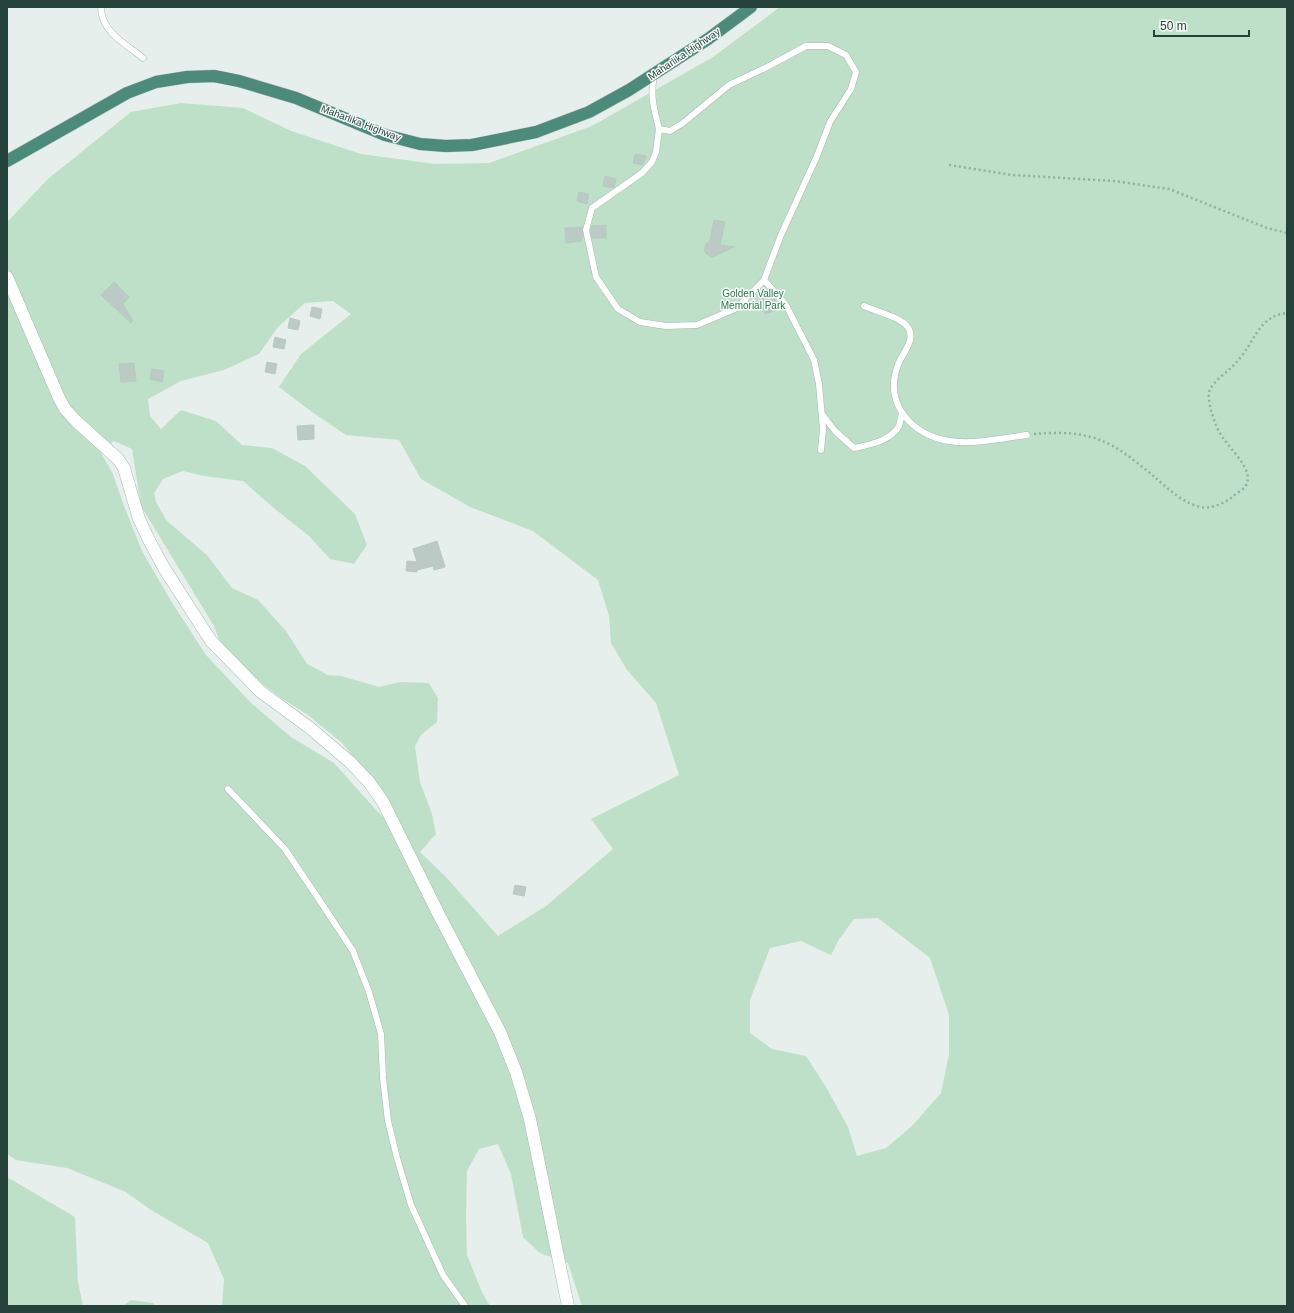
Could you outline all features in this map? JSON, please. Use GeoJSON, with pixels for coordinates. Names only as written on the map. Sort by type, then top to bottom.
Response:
{"type":"FeatureCollection","features":[{"type":"Feature","properties":{"kind":"highway","name":"Maharlika Highway"},"geometry":{"type":"LineString","coordinates":[[7,161],[127,93],[156,82],[187,77],[214,76],[239,81],[296,98],[385,135],[420,144],[446,146],[472,145],[536,132],[589,112],[629,90],[708,39],[751,7]]}},
{"type":"Feature","properties":{"kind":"main road"},"geometry":{"type":"LineString","coordinates":[[7,277],[62,404],[76,421],[118,459],[124,468],[139,519],[149,540],[168,574],[211,641],[261,692],[310,728],[350,762],[369,782],[383,802],[438,914],[500,1032],[516,1072],[530,1119],[568,1306]]}},
{"type":"Feature","properties":{"kind":"lane"},"geometry":{"type":"LineString","coordinates":[[101,7],[103,21],[110,32],[143,58]]}},
{"type":"Feature","properties":{"kind":"lane"},"geometry":{"type":"LineString","coordinates":[[654,74],[651,89],[659,129],[656,152],[652,162],[642,173],[592,208],[586,230],[596,277],[618,309],[640,322],[666,326],[697,325],[737,308],[764,280],[781,236],[817,156],[830,122],[851,89],[856,72],[846,55],[828,46],[806,46],[729,85],[683,123],[670,131],[659,129]]}},
{"type":"Feature","properties":{"kind":"lane"},"geometry":{"type":"LineString","coordinates":[[764,280],[786,304],[814,360],[819,384],[822,413],[823,429],[821,450]]}},
{"type":"Feature","properties":{"kind":"lane"},"geometry":{"type":"LineString","coordinates":[[864,306],[906,324],[910,333],[910,342],[898,365],[895,377],[894,397],[902,414],[913,426],[929,435],[949,441],[975,442],[1028,435]]}},
{"type":"Feature","properties":{"kind":"lane"},"geometry":{"type":"LineString","coordinates":[[822,413],[834,432],[854,448],[880,441],[888,436],[898,427],[902,414]]}},
{"type":"Feature","properties":{"kind":"lane"},"geometry":{"type":"LineString","coordinates":[[228,789],[284,849],[353,951],[369,992],[381,1034],[383,1078],[388,1121],[411,1205],[443,1275],[465,1306]]}},
{"type":"Feature","properties":{"kind":"path"},"geometry":{"type":"LineString","coordinates":[[949,165],[1012,175],[1114,181],[1169,190],[1268,228],[1287,233]]}},
{"type":"Feature","properties":{"kind":"path"},"geometry":{"type":"LineString","coordinates":[[1028,435],[1075,433],[1100,440],[1121,451],[1184,500],[1197,506],[1207,507],[1227,500],[1243,489],[1247,484],[1248,477],[1246,469],[1222,437],[1209,403],[1209,394],[1212,387],[1245,352],[1258,329],[1274,316],[1287,313]]}},
{"type":"Feature","properties":{"kind":"green space","name":"Golden Valley Memorial Park"},"geometry":{"type":"Polygon","coordinates":[[[780,7],[1287,7],[1287,1306],[582,1306],[568,1263],[540,1253],[523,1237],[511,1174],[498,1144],[479,1149],[467,1171],[467,1255],[482,1292],[490,1306],[222,1306],[224,1279],[208,1243],[151,1210],[126,1192],[67,1168],[16,1160],[7,1154],[7,222],[48,179],[131,112],[181,103],[243,108],[291,131],[361,154],[435,164],[489,163],[592,126],[713,57],[780,7]],[[333,301],[305,303],[278,327],[259,354],[224,370],[181,381],[148,399],[150,416],[161,429],[181,410],[216,421],[242,445],[272,448],[305,466],[355,514],[367,545],[354,564],[330,559],[309,536],[243,481],[204,476],[183,471],[163,479],[154,493],[156,502],[167,521],[207,555],[232,588],[258,600],[286,631],[307,664],[328,675],[341,676],[379,687],[400,682],[429,683],[438,698],[437,722],[421,735],[415,746],[420,782],[432,814],[436,834],[420,852],[446,877],[498,936],[546,906],[613,849],[591,819],[679,775],[656,703],[627,670],[611,643],[609,616],[598,580],[533,531],[470,507],[421,479],[399,440],[346,435],[279,387],[301,354],[351,314],[333,301]],[[114,441],[101,453],[113,474],[142,551],[171,601],[206,655],[251,703],[291,737],[334,763],[377,811],[400,833],[384,793],[342,743],[308,715],[281,698],[243,669],[219,639],[214,626],[141,506],[132,449],[114,441]],[[878,918],[854,919],[838,941],[831,955],[801,941],[770,948],[750,1000],[750,1033],[772,1049],[806,1056],[826,1087],[848,1127],[857,1156],[886,1148],[912,1126],[941,1093],[949,1054],[949,1015],[930,958],[878,918]]]}},
{"type":"Feature","properties":{"kind":"green space"},"geometry":{"type":"Polygon","coordinates":[[[7,1177],[75,1217],[78,1282],[83,1306],[7,1306],[7,1177]]]}},
{"type":"Feature","properties":{"kind":"green space"},"geometry":{"type":"Polygon","coordinates":[[[131,1300],[153,1303],[155,1306],[123,1306],[131,1300]]]}},
{"type":"Feature","properties":{"kind":"building"},"geometry":{"type":"Polygon","coordinates":[[[635,154],[646,156],[643,165],[633,163],[635,154]]]}},
{"type":"Feature","properties":{"kind":"building"},"geometry":{"type":"Polygon","coordinates":[[[605,176],[616,179],[613,188],[603,186],[605,176]]]}},
{"type":"Feature","properties":{"kind":"building"},"geometry":{"type":"Polygon","coordinates":[[[579,192],[589,194],[587,204],[577,201],[579,192]]]}},
{"type":"Feature","properties":{"kind":"building"},"geometry":{"type":"Polygon","coordinates":[[[714,220],[725,222],[720,245],[734,247],[713,257],[706,254],[704,249],[706,244],[710,241],[714,220]]]}},
{"type":"Feature","properties":{"kind":"building"},"geometry":{"type":"Polygon","coordinates":[[[606,225],[606,238],[592,238],[592,226],[606,225]]]}},
{"type":"Feature","properties":{"kind":"building"},"geometry":{"type":"Polygon","coordinates":[[[582,227],[583,238],[581,238],[581,241],[566,243],[565,228],[582,227]]]}},
{"type":"Feature","properties":{"kind":"building"},"geometry":{"type":"Polygon","coordinates":[[[114,282],[129,297],[123,304],[133,321],[131,323],[101,295],[114,282]]]}},
{"type":"Feature","properties":{"kind":"building"},"geometry":{"type":"Polygon","coordinates":[[[771,294],[779,309],[765,314],[759,299],[771,294]]]}},
{"type":"Feature","properties":{"kind":"building"},"geometry":{"type":"Polygon","coordinates":[[[312,307],[322,309],[320,319],[310,316],[312,307]]]}},
{"type":"Feature","properties":{"kind":"building"},"geometry":{"type":"Polygon","coordinates":[[[290,318],[300,321],[298,330],[288,328],[290,318]]]}},
{"type":"Feature","properties":{"kind":"building"},"geometry":{"type":"Polygon","coordinates":[[[275,337],[286,340],[284,349],[273,347],[275,337]]]}},
{"type":"Feature","properties":{"kind":"building"},"geometry":{"type":"Polygon","coordinates":[[[267,362],[277,364],[275,374],[265,372],[267,362]]]}},
{"type":"Feature","properties":{"kind":"building"},"geometry":{"type":"Polygon","coordinates":[[[134,363],[136,381],[121,382],[119,364],[134,363]]]}},
{"type":"Feature","properties":{"kind":"building"},"geometry":{"type":"Polygon","coordinates":[[[152,369],[164,371],[162,382],[150,379],[152,369]]]}},
{"type":"Feature","properties":{"kind":"building"},"geometry":{"type":"Polygon","coordinates":[[[314,425],[314,439],[298,440],[297,426],[314,425]]]}},
{"type":"Feature","properties":{"kind":"building"},"geometry":{"type":"Polygon","coordinates":[[[437,541],[445,567],[434,570],[433,566],[417,570],[417,572],[406,571],[407,561],[417,562],[413,549],[437,541]]]}},
{"type":"Feature","properties":{"kind":"building"},"geometry":{"type":"Polygon","coordinates":[[[515,885],[526,887],[524,896],[513,894],[515,885]]]}}]}
